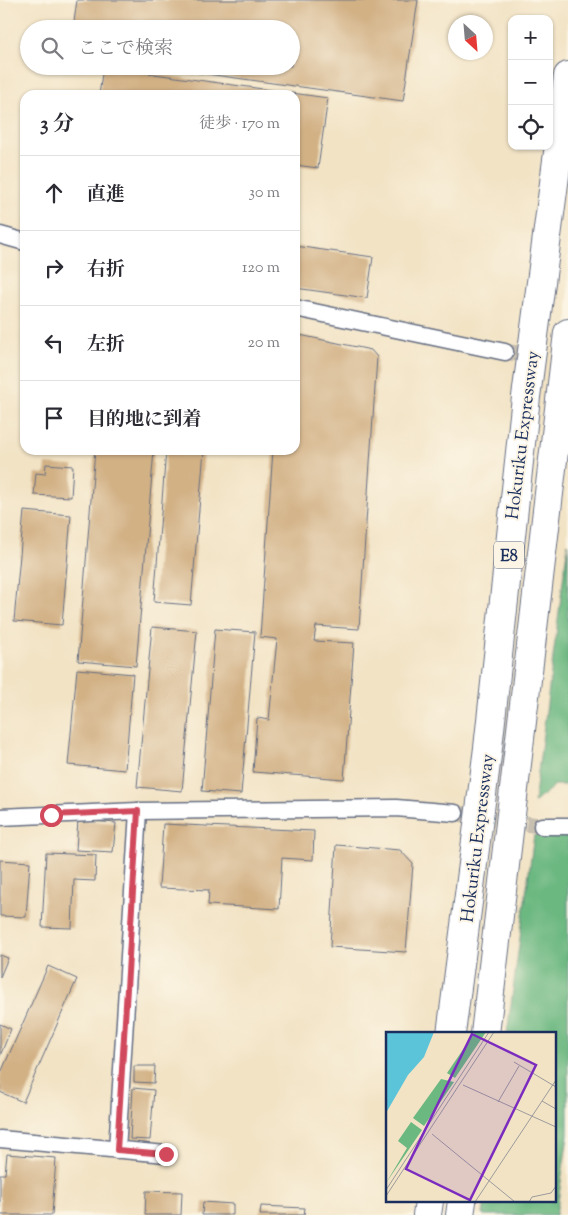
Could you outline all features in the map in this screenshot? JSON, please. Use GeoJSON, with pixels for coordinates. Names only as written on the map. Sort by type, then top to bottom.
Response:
{"type":"FeatureCollection","features":[{"type":"Feature","properties":{"kind":"highway","name":"Hokuriku Expressway"},"geometry":{"type":"LineString","coordinates":[[452,1032],[488,748],[526,397],[568,76]]}},
{"type":"Feature","properties":{"kind":"highway","name":"Hokuriku Expressway"},"geometry":{"type":"LineString","coordinates":[[485,1032],[568,332]]}},
{"type":"Feature","properties":{"kind":"highway"},"geometry":{"type":"LineString","coordinates":[[427,1215],[429,1202]]}},
{"type":"Feature","properties":{"kind":"highway"},"geometry":{"type":"LineString","coordinates":[[460,1215],[462,1202]]}},
{"type":"Feature","properties":{"kind":"street"},"geometry":{"type":"LineString","coordinates":[[0,235],[20,241]]}},
{"type":"Feature","properties":{"kind":"street"},"geometry":{"type":"LineString","coordinates":[[300,309],[505,352]]}},
{"type":"Feature","properties":{"kind":"street"},"geometry":{"type":"LineString","coordinates":[[0,817],[138,811],[396,808],[455,813]]}},
{"type":"Feature","properties":{"kind":"street"},"geometry":{"type":"LineString","coordinates":[[117,1150],[138,811]]}},
{"type":"Feature","properties":{"kind":"street"},"geometry":{"type":"LineString","coordinates":[[542,826],[568,826]]}},
{"type":"Feature","properties":{"kind":"street"},"geometry":{"type":"LineString","coordinates":[[0,1139],[166,1154]]}},
{"type":"Feature","properties":{"kind":"green space"},"geometry":{"type":"Polygon","coordinates":[[[568,543],[568,785],[555,785],[534,803],[568,543]]]}},
{"type":"Feature","properties":{"kind":"green space"},"geometry":{"type":"Polygon","coordinates":[[[534,835],[568,837],[568,1135],[556,1215],[483,1215],[485,1202],[556,1202],[556,1032],[507,1032],[534,835]]]}},
{"type":"Feature","properties":{"kind":"building"},"geometry":{"type":"Polygon","coordinates":[[[77,0],[418,0],[403,101],[214,75],[300,75],[300,20],[74,20],[77,0]]]}},
{"type":"Feature","properties":{"kind":"building"},"geometry":{"type":"Polygon","coordinates":[[[102,75],[161,75],[270,90],[100,90],[102,75]]]}},
{"type":"Feature","properties":{"kind":"building"},"geometry":{"type":"Polygon","coordinates":[[[300,94],[328,98],[318,168],[300,166],[300,94]]]}},
{"type":"Feature","properties":{"kind":"building"},"geometry":{"type":"Polygon","coordinates":[[[300,247],[373,257],[367,298],[300,289],[300,247]]]}},
{"type":"Feature","properties":{"kind":"building"},"geometry":{"type":"Polygon","coordinates":[[[300,335],[371,350],[377,357],[359,629],[316,626],[314,641],[354,643],[344,779],[253,772],[257,718],[269,720],[277,639],[260,637],[273,455],[300,455],[300,335]]]}},
{"type":"Feature","properties":{"kind":"building"},"geometry":{"type":"Polygon","coordinates":[[[95,455],[154,455],[136,666],[78,661],[95,455]]]}},
{"type":"Feature","properties":{"kind":"building"},"geometry":{"type":"Polygon","coordinates":[[[166,455],[204,455],[191,605],[154,602],[166,455]]]}},
{"type":"Feature","properties":{"kind":"building"},"geometry":{"type":"Polygon","coordinates":[[[46,464],[73,466],[71,497],[34,495],[36,473],[45,474],[46,464]]]}},
{"type":"Feature","properties":{"kind":"building"},"geometry":{"type":"Polygon","coordinates":[[[24,511],[71,515],[62,625],[14,621],[24,511]]]}},
{"type":"Feature","properties":{"kind":"building"},"geometry":{"type":"Polygon","coordinates":[[[152,627],[197,631],[182,791],[137,787],[152,627]]]}},
{"type":"Feature","properties":{"kind":"building"},"geometry":{"type":"Polygon","coordinates":[[[215,629],[255,632],[241,794],[202,791],[215,629]]]}},
{"type":"Feature","properties":{"kind":"building"},"geometry":{"type":"Polygon","coordinates":[[[77,669],[133,674],[125,770],[68,765],[77,669]]]}},
{"type":"Feature","properties":{"kind":"building"},"geometry":{"type":"Polygon","coordinates":[[[78,820],[116,823],[113,852],[76,850],[78,820]]]}},
{"type":"Feature","properties":{"kind":"building"},"geometry":{"type":"Polygon","coordinates":[[[163,824],[314,831],[313,860],[282,858],[279,909],[208,905],[209,890],[159,888],[163,824]]]}},
{"type":"Feature","properties":{"kind":"building"},"geometry":{"type":"Polygon","coordinates":[[[336,845],[400,850],[413,864],[406,952],[330,947],[336,845]]]}},
{"type":"Feature","properties":{"kind":"building"},"geometry":{"type":"Polygon","coordinates":[[[46,853],[96,855],[95,881],[74,880],[72,928],[42,927],[46,853]]]}},
{"type":"Feature","properties":{"kind":"building"},"geometry":{"type":"Polygon","coordinates":[[[0,860],[30,862],[26,917],[0,916],[0,860]]]}},
{"type":"Feature","properties":{"kind":"building"},"geometry":{"type":"Polygon","coordinates":[[[0,955],[8,958],[0,977],[0,955]]]}},
{"type":"Feature","properties":{"kind":"building"},"geometry":{"type":"Polygon","coordinates":[[[48,966],[77,979],[23,1102],[0,1092],[0,1075],[48,966]]]}},
{"type":"Feature","properties":{"kind":"building"},"geometry":{"type":"Polygon","coordinates":[[[0,1024],[11,1029],[0,1056],[0,1024]]]}},
{"type":"Feature","properties":{"kind":"building"},"geometry":{"type":"Polygon","coordinates":[[[134,1066],[155,1066],[154,1083],[134,1082],[134,1066]]]}},
{"type":"Feature","properties":{"kind":"building"},"geometry":{"type":"Polygon","coordinates":[[[133,1088],[154,1090],[150,1140],[130,1139],[133,1088]]]}},
{"type":"Feature","properties":{"kind":"building"},"geometry":{"type":"Polygon","coordinates":[[[7,1154],[56,1158],[52,1215],[0,1215],[0,1174],[5,1174],[7,1154]]]}},
{"type":"Feature","properties":{"kind":"building"},"geometry":{"type":"Polygon","coordinates":[[[146,1191],[182,1192],[181,1215],[145,1215],[146,1191]]]}},
{"type":"Feature","properties":{"kind":"building"},"geometry":{"type":"Polygon","coordinates":[[[203,1202],[233,1204],[233,1215],[202,1215],[203,1202]]]}},
{"type":"Feature","properties":{"kind":"building"},"geometry":{"type":"Polygon","coordinates":[[[261,1206],[305,1208],[304,1215],[260,1215],[261,1206]]]}},
{"type":"Feature","properties":{"kind":"tunnel"},"geometry":{"type":"LineString","coordinates":[[505,352],[568,359]]}},
{"type":"Feature","properties":{"kind":"tunnel"},"geometry":{"type":"LineString","coordinates":[[455,813],[542,826]]}},
{"type":"Feature","properties":{"kind":"route"},"geometry":{"type":"LineString","coordinates":[[51,815],[138,811],[117,1150],[166,1154]]}}]}
